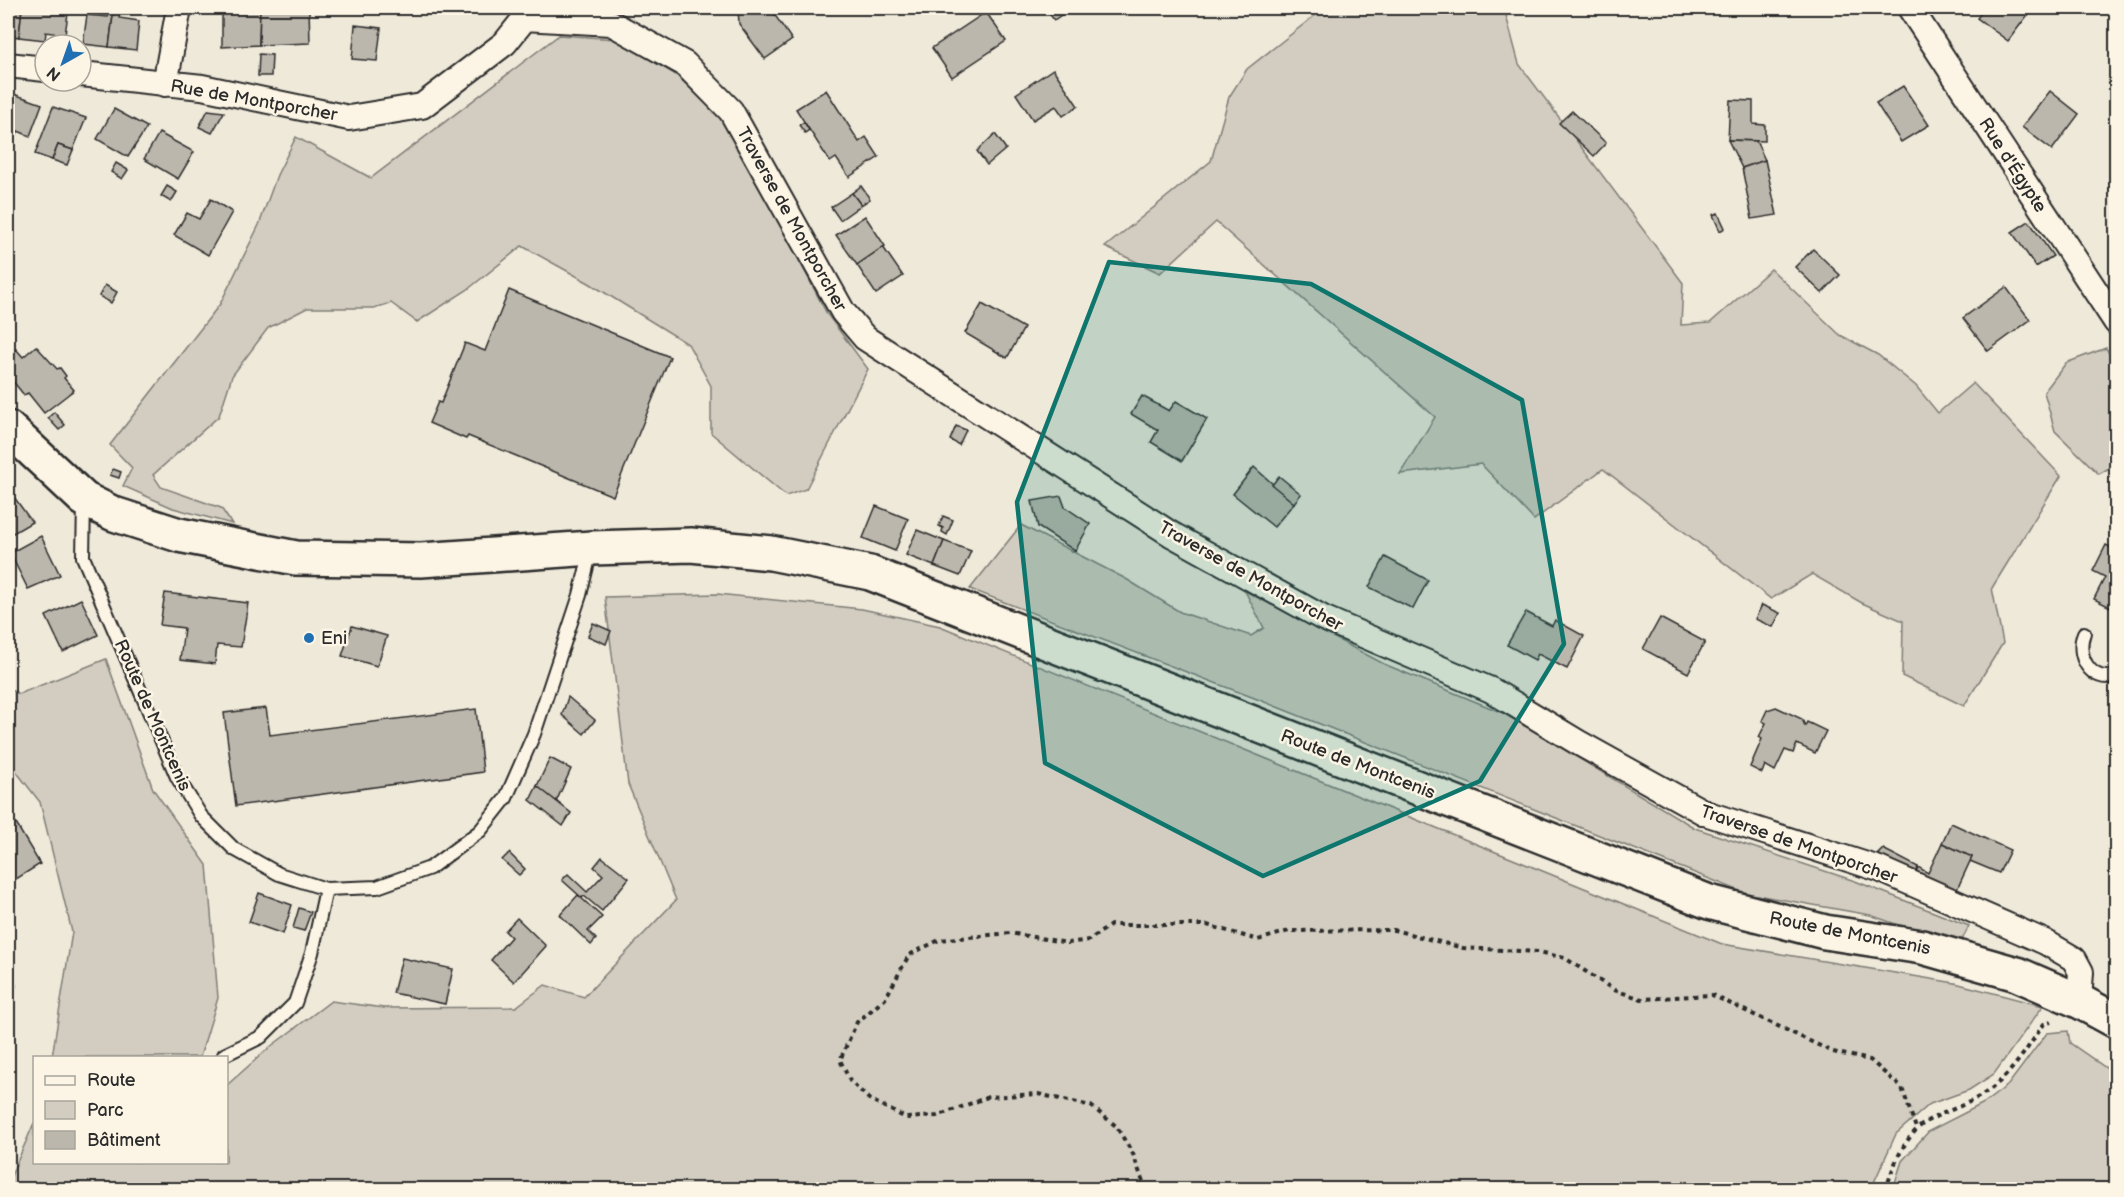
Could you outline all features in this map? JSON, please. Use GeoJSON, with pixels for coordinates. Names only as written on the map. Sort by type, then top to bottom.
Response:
{"type":"FeatureCollection","features":[{"type":"Feature","properties":{"kind":"main road","name":"Route de Montcenis"},"geometry":{"type":"LineString","coordinates":[[8,428],[84,499],[114,514],[179,536],[296,558],[421,560],[592,548],[691,545],[771,553],[870,573],[1709,902],[1824,932],[1922,946],[2018,974],[2067,1011],[2116,1021]]}},
{"type":"Feature","properties":{"kind":"street"},"geometry":{"type":"LineString","coordinates":[[165,84],[179,8]]}},
{"type":"Feature","properties":{"kind":"street","name":"Rue d'Égypte"},"geometry":{"type":"LineString","coordinates":[[1910,8],[2116,322]]}},
{"type":"Feature","properties":{"kind":"street","name":"Rue de Montporcher"},"geometry":{"type":"LineString","coordinates":[[93,75],[202,87],[349,118],[422,106],[505,43],[529,13]]}},
{"type":"Feature","properties":{"kind":"street","name":"Traverse de Montporcher"},"geometry":{"type":"LineString","coordinates":[[529,13],[611,23],[684,64],[731,111],[843,312],[866,338],[1152,521],[1323,618],[1491,690],[1579,743],[1705,813],[1879,870],[2045,942],[2074,959],[2081,972],[2067,1011]]}},
{"type":"Feature","properties":{"kind":"street"},"geometry":{"type":"LineString","coordinates":[[8,65],[33,68]]}},
{"type":"Feature","properties":{"kind":"lane","name":"Route de Montcenis"},"geometry":{"type":"LineString","coordinates":[[84,499],[83,557],[177,777],[201,816],[234,849],[279,874],[326,889],[377,887],[430,868],[480,831],[506,798],[534,734],[580,596],[592,548]]}},
{"type":"Feature","properties":{"kind":"lane"},"geometry":{"type":"LineString","coordinates":[[2084,633],[2079,644],[2081,656],[2087,667],[2100,676],[2111,678],[2116,676]]}},
{"type":"Feature","properties":{"kind":"lane"},"geometry":{"type":"LineString","coordinates":[[224,1055],[261,1037],[295,1003],[312,952],[326,889]]}},
{"type":"Feature","properties":{"kind":"path"},"geometry":{"type":"LineString","coordinates":[[1146,1190],[1133,1154],[1116,1126],[1091,1106],[1038,1094],[987,1097],[937,1116],[906,1118],[869,1099],[849,1081],[840,1060],[857,1022],[885,999],[909,955],[939,940],[1010,933],[1068,943],[1089,940],[1111,926],[1207,926],[1258,940],[1289,931],[1394,930],[1463,948],[1539,952],[1565,958],[1614,990],[1642,999],[1712,995],[1833,1052],[1870,1060],[1902,1088],[1917,1131]]}},
{"type":"Feature","properties":{"kind":"path"},"geometry":{"type":"LineString","coordinates":[[1886,1190],[1894,1161],[1917,1131],[1928,1121],[1987,1092],[2004,1077],[2044,1024],[2067,1011]]}},
{"type":"Feature","properties":{"kind":"highlighted area"},"geometry":{"type":"Polygon","coordinates":[[[1109,262],[1311,284],[1522,400],[1564,644],[1480,781],[1263,876],[1045,763],[1017,502],[1109,262]]]}},
{"type":"Feature","properties":{"kind":"green space"},"geometry":{"type":"Polygon","coordinates":[[[1321,8],[1504,8],[1519,64],[1683,283],[1681,325],[1710,323],[1771,269],[1840,335],[1878,355],[1916,386],[1938,413],[1973,383],[2061,476],[1992,588],[2003,643],[1964,706],[1902,676],[1903,621],[1862,603],[1812,574],[1771,599],[1603,469],[1534,520],[1481,464],[1400,474],[1435,417],[1216,222],[1160,273],[1105,247],[1211,161],[1229,97],[1247,69],[1318,13],[1321,8]]]}},
{"type":"Feature","properties":{"kind":"green space"},"geometry":{"type":"Polygon","coordinates":[[[559,35],[616,39],[676,75],[721,117],[827,314],[868,369],[806,489],[786,496],[711,433],[711,386],[688,344],[589,283],[522,246],[467,290],[417,322],[391,303],[374,308],[307,308],[268,328],[232,376],[219,416],[153,475],[161,487],[221,508],[232,524],[173,508],[123,486],[132,468],[110,445],[220,304],[259,225],[277,175],[296,137],[371,178],[559,35]]]}},
{"type":"Feature","properties":{"kind":"green space"},"geometry":{"type":"Polygon","coordinates":[[[2106,348],[2116,365],[2116,464],[2099,474],[2055,431],[2044,392],[2066,363],[2106,348]]]}},
{"type":"Feature","properties":{"kind":"green space"},"geometry":{"type":"Polygon","coordinates":[[[1021,525],[1126,579],[1180,612],[1251,636],[1264,628],[1245,591],[1384,664],[1503,713],[1695,828],[1855,881],[1969,926],[1959,946],[1870,915],[1745,893],[1257,699],[970,589],[1021,525]]]}},
{"type":"Feature","properties":{"kind":"green space"},"geometry":{"type":"Polygon","coordinates":[[[717,594],[862,609],[940,626],[1722,944],[1955,983],[2043,1006],[1994,1074],[1969,1090],[1930,1104],[1896,1134],[1871,1189],[8,1189],[8,1183],[33,1125],[33,1164],[228,1164],[228,1084],[270,1047],[331,1001],[384,1008],[516,1007],[545,985],[584,997],[676,900],[628,784],[605,597],[717,594]]]}},
{"type":"Feature","properties":{"kind":"green space"},"geometry":{"type":"Polygon","coordinates":[[[106,659],[153,789],[207,865],[218,998],[200,1056],[52,1056],[72,932],[40,802],[8,761],[8,688],[19,694],[106,659]]]}},
{"type":"Feature","properties":{"kind":"green space"},"geometry":{"type":"Polygon","coordinates":[[[2068,1031],[2070,1043],[2116,1075],[2116,1189],[1893,1189],[1902,1161],[1929,1131],[1984,1103],[2008,1085],[2047,1033],[2068,1031]]]}},
{"type":"Feature","properties":{"kind":"building"},"geometry":{"type":"Polygon","coordinates":[[[8,8],[22,8],[19,37],[8,35],[8,8]]]}},
{"type":"Feature","properties":{"kind":"building"},"geometry":{"type":"Polygon","coordinates":[[[22,8],[68,13],[65,33],[33,33],[33,39],[19,37],[22,8]]]}},
{"type":"Feature","properties":{"kind":"building"},"geometry":{"type":"Polygon","coordinates":[[[110,8],[114,8],[109,47],[93,45],[93,33],[85,33],[87,15],[108,17],[110,8]]]}},
{"type":"Feature","properties":{"kind":"building"},"geometry":{"type":"Polygon","coordinates":[[[114,8],[121,8],[119,18],[139,21],[136,50],[109,47],[114,8]]]}},
{"type":"Feature","properties":{"kind":"building"},"geometry":{"type":"Polygon","coordinates":[[[260,8],[259,45],[222,47],[222,10],[260,8]]]}},
{"type":"Feature","properties":{"kind":"building"},"geometry":{"type":"Polygon","coordinates":[[[260,8],[309,8],[310,43],[259,45],[260,8]]]}},
{"type":"Feature","properties":{"kind":"building"},"geometry":{"type":"Polygon","coordinates":[[[738,8],[771,8],[792,40],[765,59],[739,24],[738,8]]]}},
{"type":"Feature","properties":{"kind":"building"},"geometry":{"type":"Polygon","coordinates":[[[1045,8],[1071,8],[1054,20],[1045,8]]]}},
{"type":"Feature","properties":{"kind":"building"},"geometry":{"type":"Polygon","coordinates":[[[1985,8],[2033,8],[2008,41],[1977,18],[1985,8]]]}},
{"type":"Feature","properties":{"kind":"building"},"geometry":{"type":"Polygon","coordinates":[[[986,12],[1006,41],[952,77],[932,48],[986,12]]]}},
{"type":"Feature","properties":{"kind":"building"},"geometry":{"type":"Polygon","coordinates":[[[355,25],[381,28],[377,61],[352,59],[355,25]]]}},
{"type":"Feature","properties":{"kind":"building"},"geometry":{"type":"Polygon","coordinates":[[[259,54],[272,55],[271,76],[258,76],[259,54]]]}},
{"type":"Feature","properties":{"kind":"building"},"geometry":{"type":"Polygon","coordinates":[[[1053,69],[1078,106],[1063,116],[1056,106],[1033,120],[1016,94],[1053,69]]]}},
{"type":"Feature","properties":{"kind":"building"},"geometry":{"type":"Polygon","coordinates":[[[1903,86],[1929,125],[1901,142],[1876,103],[1903,86]]]}},
{"type":"Feature","properties":{"kind":"building"},"geometry":{"type":"Polygon","coordinates":[[[826,90],[859,142],[866,137],[879,157],[849,177],[836,158],[830,162],[796,109],[826,90]]]}},
{"type":"Feature","properties":{"kind":"building"},"geometry":{"type":"Polygon","coordinates":[[[2050,91],[2079,114],[2052,150],[2022,127],[2050,91]]]}},
{"type":"Feature","properties":{"kind":"building"},"geometry":{"type":"Polygon","coordinates":[[[8,92],[42,104],[30,136],[18,131],[16,136],[8,133],[8,92]]]}},
{"type":"Feature","properties":{"kind":"building"},"geometry":{"type":"Polygon","coordinates":[[[1730,100],[1753,101],[1753,124],[1765,125],[1765,141],[1728,140],[1730,100]]]}},
{"type":"Feature","properties":{"kind":"building"},"geometry":{"type":"Polygon","coordinates":[[[53,107],[86,118],[73,150],[58,145],[52,160],[35,154],[53,107]]]}},
{"type":"Feature","properties":{"kind":"building"},"geometry":{"type":"Polygon","coordinates":[[[114,109],[147,127],[128,157],[97,139],[114,109]]]}},
{"type":"Feature","properties":{"kind":"building"},"geometry":{"type":"Polygon","coordinates":[[[208,110],[224,112],[212,133],[199,127],[208,110]]]}},
{"type":"Feature","properties":{"kind":"building"},"geometry":{"type":"Polygon","coordinates":[[[1572,111],[1606,143],[1594,156],[1559,123],[1572,111]]]}},
{"type":"Feature","properties":{"kind":"building"},"geometry":{"type":"Polygon","coordinates":[[[804,122],[809,130],[805,133],[799,125],[804,122]]]}},
{"type":"Feature","properties":{"kind":"building"},"geometry":{"type":"Polygon","coordinates":[[[159,133],[194,152],[178,179],[144,159],[159,133]]]}},
{"type":"Feature","properties":{"kind":"building"},"geometry":{"type":"Polygon","coordinates":[[[995,134],[1006,149],[987,165],[977,151],[995,134]]]}},
{"type":"Feature","properties":{"kind":"building"},"geometry":{"type":"Polygon","coordinates":[[[1728,140],[1756,141],[1765,160],[1742,168],[1728,140]]]}},
{"type":"Feature","properties":{"kind":"building"},"geometry":{"type":"Polygon","coordinates":[[[58,145],[73,150],[67,165],[52,160],[58,145]]]}},
{"type":"Feature","properties":{"kind":"building"},"geometry":{"type":"Polygon","coordinates":[[[1765,160],[1777,215],[1752,219],[1742,168],[1765,160]]]}},
{"type":"Feature","properties":{"kind":"building"},"geometry":{"type":"Polygon","coordinates":[[[116,163],[128,170],[122,179],[111,172],[116,163]]]}},
{"type":"Feature","properties":{"kind":"building"},"geometry":{"type":"Polygon","coordinates":[[[167,186],[177,192],[171,202],[161,196],[167,186]]]}},
{"type":"Feature","properties":{"kind":"building"},"geometry":{"type":"Polygon","coordinates":[[[861,186],[870,199],[861,205],[852,193],[861,186]]]}},
{"type":"Feature","properties":{"kind":"building"},"geometry":{"type":"Polygon","coordinates":[[[852,193],[861,205],[840,220],[831,207],[852,193]]]}},
{"type":"Feature","properties":{"kind":"building"},"geometry":{"type":"Polygon","coordinates":[[[211,199],[232,212],[208,255],[174,235],[187,213],[199,219],[211,199]]]}},
{"type":"Feature","properties":{"kind":"building"},"geometry":{"type":"Polygon","coordinates":[[[1718,213],[1725,228],[1720,231],[1713,215],[1718,213]]]}},
{"type":"Feature","properties":{"kind":"building"},"geometry":{"type":"Polygon","coordinates":[[[865,216],[885,246],[857,265],[836,235],[865,216]]]}},
{"type":"Feature","properties":{"kind":"building"},"geometry":{"type":"Polygon","coordinates":[[[2029,221],[2053,256],[2036,267],[2012,232],[2029,221]]]}},
{"type":"Feature","properties":{"kind":"building"},"geometry":{"type":"Polygon","coordinates":[[[883,247],[903,276],[876,294],[857,265],[883,247]]]}},
{"type":"Feature","properties":{"kind":"building"},"geometry":{"type":"Polygon","coordinates":[[[1813,249],[1840,275],[1822,293],[1795,267],[1813,249]]]}},
{"type":"Feature","properties":{"kind":"building"},"geometry":{"type":"Polygon","coordinates":[[[105,285],[117,292],[111,303],[99,296],[105,285]]]}},
{"type":"Feature","properties":{"kind":"building"},"geometry":{"type":"Polygon","coordinates":[[[2006,287],[2030,320],[1988,351],[1963,318],[2006,287]]]}},
{"type":"Feature","properties":{"kind":"building"},"geometry":{"type":"Polygon","coordinates":[[[509,290],[670,357],[613,496],[468,436],[466,439],[429,423],[438,402],[441,403],[465,343],[485,351],[509,290]]]}},
{"type":"Feature","properties":{"kind":"building"},"geometry":{"type":"Polygon","coordinates":[[[982,304],[1024,328],[1007,358],[965,333],[982,304]]]}},
{"type":"Feature","properties":{"kind":"building"},"geometry":{"type":"Polygon","coordinates":[[[36,346],[57,369],[60,368],[66,376],[64,378],[74,390],[44,413],[28,393],[24,395],[8,375],[8,356],[16,349],[23,357],[36,346]]]}},
{"type":"Feature","properties":{"kind":"building"},"geometry":{"type":"Polygon","coordinates":[[[1142,396],[1169,411],[1176,401],[1207,419],[1182,461],[1151,442],[1158,430],[1131,414],[1142,396]]]}},
{"type":"Feature","properties":{"kind":"building"},"geometry":{"type":"Polygon","coordinates":[[[54,412],[65,425],[59,430],[48,418],[54,412]]]}},
{"type":"Feature","properties":{"kind":"building"},"geometry":{"type":"Polygon","coordinates":[[[956,426],[966,430],[959,445],[950,440],[956,426]]]}},
{"type":"Feature","properties":{"kind":"building"},"geometry":{"type":"Polygon","coordinates":[[[1254,467],[1294,503],[1274,527],[1233,494],[1254,467]]]}},
{"type":"Feature","properties":{"kind":"building"},"geometry":{"type":"Polygon","coordinates":[[[113,469],[121,472],[119,478],[110,475],[113,469]]]}},
{"type":"Feature","properties":{"kind":"building"},"geometry":{"type":"Polygon","coordinates":[[[1279,476],[1301,494],[1294,503],[1272,485],[1279,476]]]}},
{"type":"Feature","properties":{"kind":"building"},"geometry":{"type":"Polygon","coordinates":[[[1061,496],[1065,507],[1090,524],[1075,551],[1038,527],[1032,501],[1061,496]]]}},
{"type":"Feature","properties":{"kind":"building"},"geometry":{"type":"Polygon","coordinates":[[[14,497],[32,522],[8,536],[8,501],[14,497]]]}},
{"type":"Feature","properties":{"kind":"building"},"geometry":{"type":"Polygon","coordinates":[[[876,506],[908,519],[895,551],[863,538],[876,506]]]}},
{"type":"Feature","properties":{"kind":"building"},"geometry":{"type":"Polygon","coordinates":[[[943,516],[953,520],[947,535],[939,526],[943,516]]]}},
{"type":"Feature","properties":{"kind":"building"},"geometry":{"type":"Polygon","coordinates":[[[917,530],[944,541],[934,566],[906,555],[917,530]]]}},
{"type":"Feature","properties":{"kind":"building"},"geometry":{"type":"Polygon","coordinates":[[[41,536],[60,575],[28,589],[10,553],[41,536]]]}},
{"type":"Feature","properties":{"kind":"building"},"geometry":{"type":"Polygon","coordinates":[[[944,541],[971,551],[960,576],[934,566],[944,541]]]}},
{"type":"Feature","properties":{"kind":"building"},"geometry":{"type":"Polygon","coordinates":[[[2106,545],[2116,550],[2116,610],[2094,599],[2105,577],[2093,571],[2106,545]]]}},
{"type":"Feature","properties":{"kind":"building"},"geometry":{"type":"Polygon","coordinates":[[[1385,557],[1428,580],[1413,609],[1369,587],[1385,557]]]}},
{"type":"Feature","properties":{"kind":"building"},"geometry":{"type":"Polygon","coordinates":[[[165,593],[248,603],[241,647],[217,645],[215,664],[180,660],[184,628],[160,625],[165,593]]]}},
{"type":"Feature","properties":{"kind":"building"},"geometry":{"type":"Polygon","coordinates":[[[81,599],[98,635],[63,652],[46,616],[81,599]]]}},
{"type":"Feature","properties":{"kind":"building"},"geometry":{"type":"Polygon","coordinates":[[[1762,605],[1780,613],[1773,627],[1755,619],[1762,605]]]}},
{"type":"Feature","properties":{"kind":"building"},"geometry":{"type":"Polygon","coordinates":[[[1526,612],[1552,626],[1555,620],[1584,636],[1567,669],[1538,654],[1535,660],[1507,645],[1526,612]]]}},
{"type":"Feature","properties":{"kind":"building"},"geometry":{"type":"Polygon","coordinates":[[[1660,618],[1705,642],[1688,673],[1643,649],[1660,618]]]}},
{"type":"Feature","properties":{"kind":"building"},"geometry":{"type":"Polygon","coordinates":[[[593,623],[611,631],[606,644],[588,636],[593,623]]]}},
{"type":"Feature","properties":{"kind":"building"},"geometry":{"type":"Polygon","coordinates":[[[352,626],[387,636],[377,666],[342,656],[352,626]]]}},
{"type":"Feature","properties":{"kind":"building"},"geometry":{"type":"Polygon","coordinates":[[[568,697],[595,720],[584,734],[562,715],[568,697]]]}},
{"type":"Feature","properties":{"kind":"building"},"geometry":{"type":"Polygon","coordinates":[[[1776,707],[1802,719],[1805,726],[1807,722],[1826,731],[1815,753],[1797,744],[1793,753],[1785,750],[1775,771],[1765,765],[1762,773],[1750,767],[1762,739],[1759,737],[1766,723],[1762,721],[1767,710],[1776,707]]]}},
{"type":"Feature","properties":{"kind":"building"},"geometry":{"type":"Polygon","coordinates":[[[266,708],[270,735],[476,709],[483,772],[236,806],[224,713],[266,708]]]}},
{"type":"Feature","properties":{"kind":"building"},"geometry":{"type":"Polygon","coordinates":[[[550,758],[571,769],[556,802],[537,786],[550,758]]]}},
{"type":"Feature","properties":{"kind":"building"},"geometry":{"type":"Polygon","coordinates":[[[537,786],[571,813],[563,826],[530,800],[537,786]]]}},
{"type":"Feature","properties":{"kind":"building"},"geometry":{"type":"Polygon","coordinates":[[[15,822],[40,864],[13,881],[8,871],[8,827],[15,822]]]}},
{"type":"Feature","properties":{"kind":"building"},"geometry":{"type":"Polygon","coordinates":[[[1951,823],[2010,850],[1999,873],[1970,861],[1972,857],[1942,843],[1951,823]]]}},
{"type":"Feature","properties":{"kind":"building"},"geometry":{"type":"Polygon","coordinates":[[[1942,843],[1972,857],[1953,898],[1912,880],[1918,867],[1928,873],[1942,843]]]}},
{"type":"Feature","properties":{"kind":"building"},"geometry":{"type":"Polygon","coordinates":[[[1883,849],[1918,867],[1912,880],[1871,861],[1883,849]]]}},
{"type":"Feature","properties":{"kind":"building"},"geometry":{"type":"Polygon","coordinates":[[[509,853],[525,869],[519,875],[502,860],[509,853]]]}},
{"type":"Feature","properties":{"kind":"building"},"geometry":{"type":"Polygon","coordinates":[[[602,857],[629,878],[602,911],[584,896],[582,898],[562,880],[568,874],[587,892],[603,875],[594,867],[602,857]]]}},
{"type":"Feature","properties":{"kind":"building"},"geometry":{"type":"Polygon","coordinates":[[[2116,863],[2116,879],[2109,873],[2116,863]]]}},
{"type":"Feature","properties":{"kind":"building"},"geometry":{"type":"Polygon","coordinates":[[[259,893],[292,905],[283,934],[249,922],[259,893]]]}},
{"type":"Feature","properties":{"kind":"building"},"geometry":{"type":"Polygon","coordinates":[[[578,895],[602,917],[588,931],[596,939],[591,945],[560,915],[578,895]]]}},
{"type":"Feature","properties":{"kind":"building"},"geometry":{"type":"Polygon","coordinates":[[[299,908],[311,912],[304,931],[293,928],[299,908]]]}},
{"type":"Feature","properties":{"kind":"building"},"geometry":{"type":"Polygon","coordinates":[[[517,918],[546,946],[514,982],[491,960],[511,937],[505,931],[517,918]]]}},
{"type":"Feature","properties":{"kind":"building"},"geometry":{"type":"Polygon","coordinates":[[[402,958],[453,969],[445,1004],[393,993],[402,958]]]}},
{"type":"Feature","properties":{"kind":"building"},"geometry":{"type":"Polygon","coordinates":[[[8,983],[16,985],[8,1023],[8,983]]]}},
{"type":"Feature","properties":{"kind":"place","name":"Eni"},"geometry":{"type":"Point","coordinates":[309,638]}}]}
